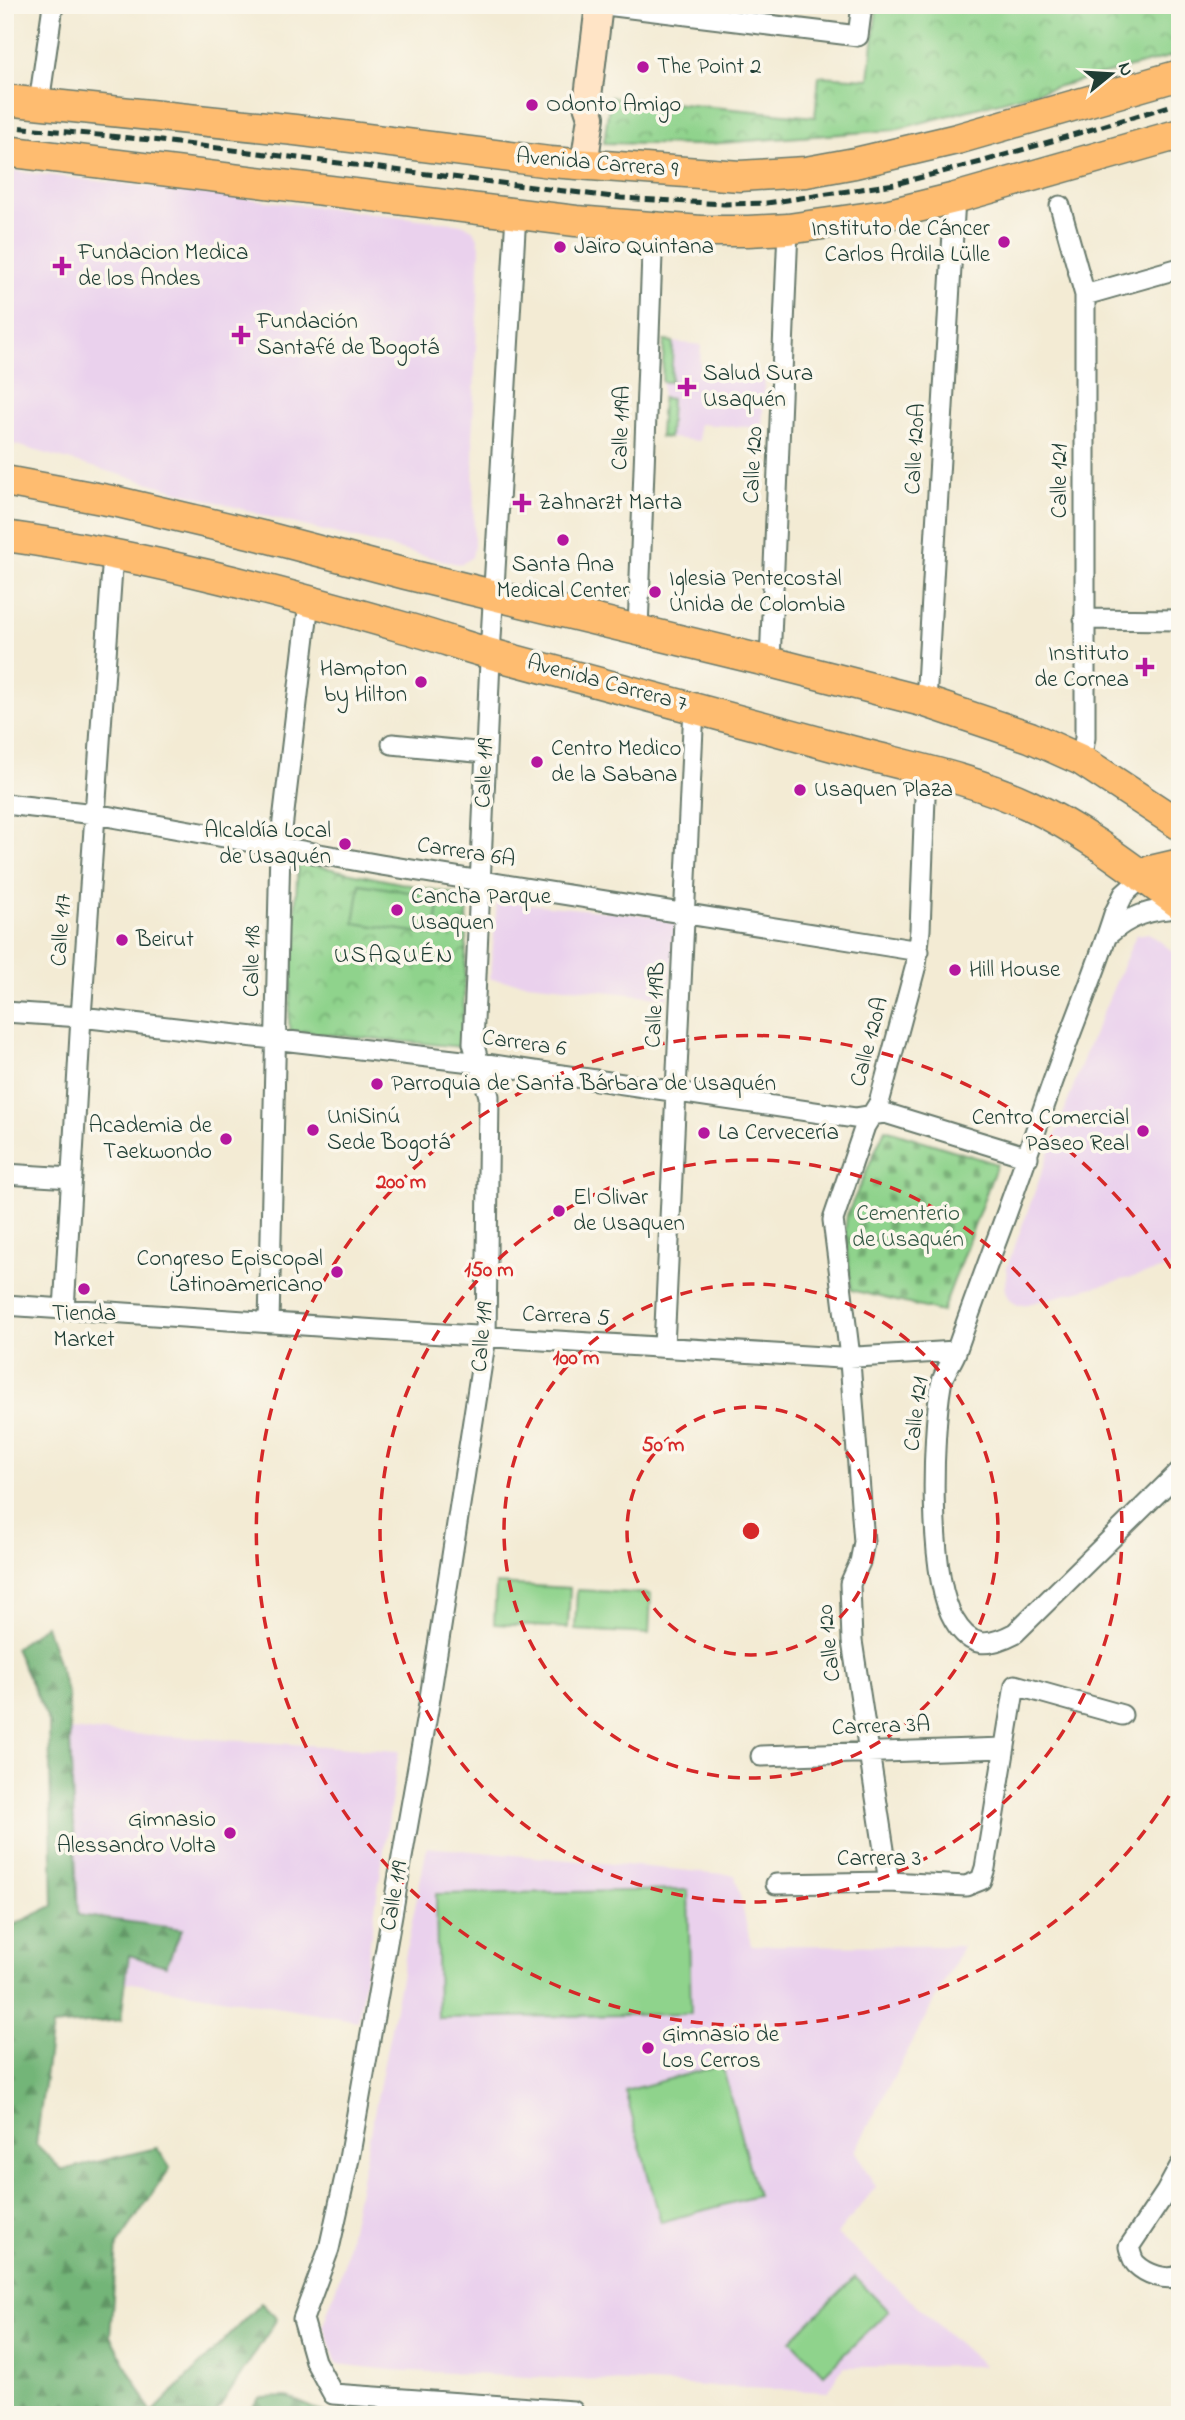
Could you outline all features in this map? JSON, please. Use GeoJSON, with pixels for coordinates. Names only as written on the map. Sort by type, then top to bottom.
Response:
{"type":"FeatureCollection","features":[{"type":"Feature","properties":{"kind":"main road","name":"Avenida Carrera 9"},"geometry":{"type":"LineString","coordinates":[[5,100],[295,130],[578,165],[740,176],[806,172],[957,139],[1180,75]]}},
{"type":"Feature","properties":{"kind":"main road"},"geometry":{"type":"LineString","coordinates":[[5,151],[516,214],[653,228],[713,231],[788,229],[885,215],[955,198],[1180,134]]}},
{"type":"Feature","properties":{"kind":"main road"},"geometry":{"type":"LineString","coordinates":[[5,481],[131,505],[926,702],[1030,737],[1081,760],[1180,825]]}},
{"type":"Feature","properties":{"kind":"main road","name":"Avenida Carrera 7"},"geometry":{"type":"LineString","coordinates":[[5,536],[178,568],[403,627],[490,654],[694,707],[996,792],[1031,806],[1110,851],[1180,906]]}},
{"type":"Feature","properties":{"kind":"main road"},"geometry":{"type":"LineString","coordinates":[[1143,877],[1150,871],[1180,864]]}},
{"type":"Feature","properties":{"kind":"street"},"geometry":{"type":"LineString","coordinates":[[39,103],[52,5]]}},
{"type":"Feature","properties":{"kind":"street"},"geometry":{"type":"LineString","coordinates":[[578,165],[591,117],[587,105],[599,5]]}},
{"type":"Feature","properties":{"kind":"street"},"geometry":{"type":"LineString","coordinates":[[606,5],[858,36],[862,5]]}},
{"type":"Feature","properties":{"kind":"street","name":"Calle 120A"},"geometry":{"type":"LineString","coordinates":[[926,702],[955,198]]}},
{"type":"Feature","properties":{"kind":"street","name":"Calle 121"},"geometry":{"type":"LineString","coordinates":[[1060,206],[1085,295],[1085,738],[1081,760]]}},
{"type":"Feature","properties":{"kind":"street","name":"Calle 119"},"geometry":{"type":"LineString","coordinates":[[516,214],[490,654],[473,1043],[489,1096],[486,1337],[429,1704],[349,2159],[329,2249],[303,2319],[315,2361],[334,2394],[573,2412]]}},
{"type":"Feature","properties":{"kind":"street","name":"Calle 119A"},"geometry":{"type":"LineString","coordinates":[[638,630],[653,228]]}},
{"type":"Feature","properties":{"kind":"street","name":"Calle 120"},"geometry":{"type":"LineString","coordinates":[[770,662],[788,229]]}},
{"type":"Feature","properties":{"kind":"street"},"geometry":{"type":"LineString","coordinates":[[1085,295],[1180,268]]}},
{"type":"Feature","properties":{"kind":"street","name":"Calle 117"},"geometry":{"type":"LineString","coordinates":[[64,1310],[113,554]]}},
{"type":"Feature","properties":{"kind":"street","name":"Calle 118"},"geometry":{"type":"LineString","coordinates":[[269,1323],[280,846],[309,602]]}},
{"type":"Feature","properties":{"kind":"street"},"geometry":{"type":"LineString","coordinates":[[1084,620],[1180,620]]}},
{"type":"Feature","properties":{"kind":"street","name":"Calle 119B"},"geometry":{"type":"LineString","coordinates":[[664,1347],[694,707]]}},
{"type":"Feature","properties":{"kind":"street"},"geometry":{"type":"LineString","coordinates":[[392,744],[486,753]]}},
{"type":"Feature","properties":{"kind":"street","name":"Calle 120A"},"geometry":{"type":"LineString","coordinates":[[849,1358],[834,1220],[861,1138],[879,1103],[919,951],[926,771]]}},
{"type":"Feature","properties":{"kind":"street","name":"Carrera 6A"},"geometry":{"type":"LineString","coordinates":[[5,804],[95,814],[919,951]]}},
{"type":"Feature","properties":{"kind":"street","name":"Calle 121"},"geometry":{"type":"LineString","coordinates":[[1143,877],[1124,894],[1107,936],[956,1351],[941,1382],[934,1439],[936,1529],[941,1581],[949,1610],[960,1630],[973,1641],[986,1644],[1015,1633],[1180,1471]]}},
{"type":"Feature","properties":{"kind":"street"},"geometry":{"type":"LineString","coordinates":[[1107,936],[1120,924],[1135,916],[1180,906]]}},
{"type":"Feature","properties":{"kind":"street","name":"Carrera 6"},"geometry":{"type":"LineString","coordinates":[[5,1012],[81,1017],[480,1063],[855,1118],[885,1113],[1028,1157]]}},
{"type":"Feature","properties":{"kind":"street"},"geometry":{"type":"LineString","coordinates":[[5,1174],[72,1178]]}},
{"type":"Feature","properties":{"kind":"street","name":"Carrera 5"},"geometry":{"type":"LineString","coordinates":[[5,1305],[849,1358],[956,1351]]}},
{"type":"Feature","properties":{"kind":"street","name":"Calle 120"},"geometry":{"type":"LineString","coordinates":[[849,1358],[864,1542],[860,1562],[850,1584],[850,1609],[889,1882]]}},
{"type":"Feature","properties":{"kind":"street"},"geometry":{"type":"LineString","coordinates":[[1004,1748],[1015,1685],[1122,1715]]}},
{"type":"Feature","properties":{"kind":"street","name":"Carrera 3A"},"geometry":{"type":"LineString","coordinates":[[761,1756],[1004,1748]]}},
{"type":"Feature","properties":{"kind":"street","name":"Carrera 3"},"geometry":{"type":"LineString","coordinates":[[776,1884],[889,1882],[966,1886],[981,1880],[1004,1748]]}},
{"type":"Feature","properties":{"kind":"street"},"geometry":{"type":"LineString","coordinates":[[1180,2166],[1129,2248],[1137,2264],[1155,2276],[1174,2278],[1180,2275]]}},
{"type":"Feature","properties":{"kind":"shaded area","name":"Fundación Santafé de Bogotá"},"geometry":{"type":"Polygon","coordinates":[[[5,170],[461,224],[471,228],[480,246],[473,424],[472,557],[461,564],[454,563],[284,521],[5,442],[5,170]]]}},
{"type":"Feature","properties":{"kind":"shaded area"},"geometry":{"type":"Polygon","coordinates":[[[664,341],[701,345],[700,369],[765,375],[762,428],[699,424],[699,441],[660,437],[664,341]]]}},
{"type":"Feature","properties":{"kind":"shaded area"},"geometry":{"type":"Polygon","coordinates":[[[497,901],[677,918],[668,998],[490,979],[497,901]]]}},
{"type":"Feature","properties":{"kind":"shaded area"},"geometry":{"type":"Polygon","coordinates":[[[1149,933],[1180,957],[1180,1265],[1018,1305],[1009,1300],[1005,1291],[1007,1267],[1086,1052],[1136,935],[1149,933]]]}},
{"type":"Feature","properties":{"kind":"shaded area","name":"Gimnasio Alessandro Volta"},"geometry":{"type":"Polygon","coordinates":[[[69,1730],[399,1751],[358,2021],[126,1982],[129,1955],[78,1915],[69,1730]]]}},
{"type":"Feature","properties":{"kind":"shaded area","name":"Gimnasio de Los Cerros"},"geometry":{"type":"Polygon","coordinates":[[[427,1847],[735,1875],[751,1945],[963,1946],[855,2151],[876,2187],[837,2234],[984,2366],[843,2367],[828,2392],[390,2370],[337,2364],[323,2325],[344,2264],[427,1847]]]}},
{"type":"Feature","properties":{"kind":"green space"},"geometry":{"type":"Polygon","coordinates":[[[877,5],[1180,5],[1180,54],[894,130],[694,145],[604,143],[610,97],[815,117],[819,76],[869,79],[877,5]]]}},
{"type":"Feature","properties":{"kind":"green space"},"geometry":{"type":"Polygon","coordinates":[[[664,341],[673,342],[671,382],[662,382],[664,341]]]}},
{"type":"Feature","properties":{"kind":"green space"},"geometry":{"type":"Polygon","coordinates":[[[662,398],[671,399],[669,438],[660,437],[662,398]]]}},
{"type":"Feature","properties":{"kind":"green space"},"geometry":{"type":"Polygon","coordinates":[[[298,862],[468,897],[462,1047],[290,1031],[298,862]]]}},
{"type":"Feature","properties":{"kind":"green space","name":"Cancha Parque Usaquen"},"geometry":{"type":"Polygon","coordinates":[[[360,884],[440,897],[435,935],[354,923],[360,884]]]}},
{"type":"Feature","properties":{"kind":"green space","name":"Cementerio de Usaquén"},"geometry":{"type":"Polygon","coordinates":[[[885,1129],[997,1164],[942,1312],[851,1290],[845,1232],[847,1215],[885,1129]]]}},
{"type":"Feature","properties":{"kind":"green space"},"geometry":{"type":"Polygon","coordinates":[[[496,1584],[570,1588],[568,1628],[494,1624],[496,1584]]]}},
{"type":"Feature","properties":{"kind":"green space"},"geometry":{"type":"Polygon","coordinates":[[[577,1590],[651,1594],[649,1634],[575,1630],[577,1590]]]}},
{"type":"Feature","properties":{"kind":"green space"},"geometry":{"type":"Polygon","coordinates":[[[46,1625],[68,1695],[78,1915],[182,1929],[166,1966],[129,1955],[121,2020],[52,2026],[36,2144],[62,2170],[157,2148],[170,2168],[117,2245],[110,2336],[152,2413],[261,2303],[277,2319],[215,2415],[5,2415],[5,1929],[53,1906],[49,1722],[15,1648],[46,1625]]]}},
{"type":"Feature","properties":{"kind":"green space"},"geometry":{"type":"Polygon","coordinates":[[[688,1890],[691,2014],[438,2018],[436,1894],[688,1890]]]}},
{"type":"Feature","properties":{"kind":"green space"},"geometry":{"type":"Polygon","coordinates":[[[722,2065],[757,2196],[661,2222],[625,2091],[722,2065]]]}},
{"type":"Feature","properties":{"kind":"green space"},"geometry":{"type":"Polygon","coordinates":[[[855,2277],[888,2311],[824,2374],[791,2340],[855,2277]]]}},
{"type":"Feature","properties":{"kind":"green space"},"geometry":{"type":"Polygon","coordinates":[[[287,2397],[330,2415],[248,2415],[259,2398],[287,2397]]]}},
{"type":"Feature","properties":{"kind":"railway"},"geometry":{"type":"LineString","coordinates":[[5,126],[161,141],[621,198],[725,204],[767,203],[895,184],[981,162],[1180,103]]}},
{"type":"Feature","properties":{"kind":"place","name":"The Point 2"},"geometry":{"type":"Point","coordinates":[643,67]}},
{"type":"Feature","properties":{"kind":"place","name":"Odonto Amigo"},"geometry":{"type":"Point","coordinates":[532,105]}},
{"type":"Feature","properties":{"kind":"place","name":"Instituto de Cáncer Carlos Ardila Lülle"},"geometry":{"type":"Point","coordinates":[1004,242]}},
{"type":"Feature","properties":{"kind":"place","name":"Jairo Quintana"},"geometry":{"type":"Point","coordinates":[560,247]}},
{"type":"Feature","properties":{"kind":"place","name":"Fundacion Medica de los Andes"},"geometry":{"type":"Point","coordinates":[62,266]}},
{"type":"Feature","properties":{"kind":"place","name":"Fundación Santafé de Bogotá"},"geometry":{"type":"Point","coordinates":[241,335]}},
{"type":"Feature","properties":{"kind":"place","name":"Salud Sura Usaquén"},"geometry":{"type":"Point","coordinates":[687,387]}},
{"type":"Feature","properties":{"kind":"place","name":"Zahnarzt Marta"},"geometry":{"type":"Point","coordinates":[522,503]}},
{"type":"Feature","properties":{"kind":"place","name":"Santa Ana Medical Center"},"geometry":{"type":"Point","coordinates":[563,540]}},
{"type":"Feature","properties":{"kind":"place","name":"Iglesia Pentecostal Unida de Colombia"},"geometry":{"type":"Point","coordinates":[655,592]}},
{"type":"Feature","properties":{"kind":"place","name":"Instituto de Cornea"},"geometry":{"type":"Point","coordinates":[1145,667]}},
{"type":"Feature","properties":{"kind":"place","name":"Hampton by Hilton"},"geometry":{"type":"Point","coordinates":[421,682]}},
{"type":"Feature","properties":{"kind":"place","name":"Centro Medico de la Sabana"},"geometry":{"type":"Point","coordinates":[537,762]}},
{"type":"Feature","properties":{"kind":"place","name":"Usaquen Plaza"},"geometry":{"type":"Point","coordinates":[800,790]}},
{"type":"Feature","properties":{"kind":"place","name":"Alcaldía Local de Usaquén"},"geometry":{"type":"Point","coordinates":[345,844]}},
{"type":"Feature","properties":{"kind":"place","name":"Cancha Parque Usaquen"},"geometry":{"type":"Point","coordinates":[397,910]}},
{"type":"Feature","properties":{"kind":"place","name":"Beirut"},"geometry":{"type":"Point","coordinates":[122,940]}},
{"type":"Feature","properties":{"kind":"place","name":"Hill House"},"geometry":{"type":"Point","coordinates":[955,970]}},
{"type":"Feature","properties":{"kind":"place","name":"Parroquia de Santa Bárbara de Usaquén"},"geometry":{"type":"Point","coordinates":[377,1084]}},
{"type":"Feature","properties":{"kind":"place","name":"UniSinú Sede Bogotá"},"geometry":{"type":"Point","coordinates":[313,1130]}},
{"type":"Feature","properties":{"kind":"place","name":"Centro Comercial Paseo Real"},"geometry":{"type":"Point","coordinates":[1143,1131]}},
{"type":"Feature","properties":{"kind":"place","name":"La Cervecería"},"geometry":{"type":"Point","coordinates":[704,1133]}},
{"type":"Feature","properties":{"kind":"place","name":"Academia de Taekwondo"},"geometry":{"type":"Point","coordinates":[226,1139]}},
{"type":"Feature","properties":{"kind":"place","name":"El Olivar de Usaquen"},"geometry":{"type":"Point","coordinates":[559,1211]}},
{"type":"Feature","properties":{"kind":"place","name":"Congreso Episcopal Latinoamericano"},"geometry":{"type":"Point","coordinates":[337,1272]}},
{"type":"Feature","properties":{"kind":"place","name":"Tienda Market"},"geometry":{"type":"Point","coordinates":[84,1289]}},
{"type":"Feature","properties":{"kind":"place","name":"Gimnasio Alessandro Volta"},"geometry":{"type":"Point","coordinates":[230,1833]}},
{"type":"Feature","properties":{"kind":"place","name":"Gimnasio de Los Cerros"},"geometry":{"type":"Point","coordinates":[648,2048]}},
{"type":"Feature","properties":{"kind":"district","name":"USAQUÉN"},"geometry":{"type":"Point","coordinates":[394,956]}}]}
